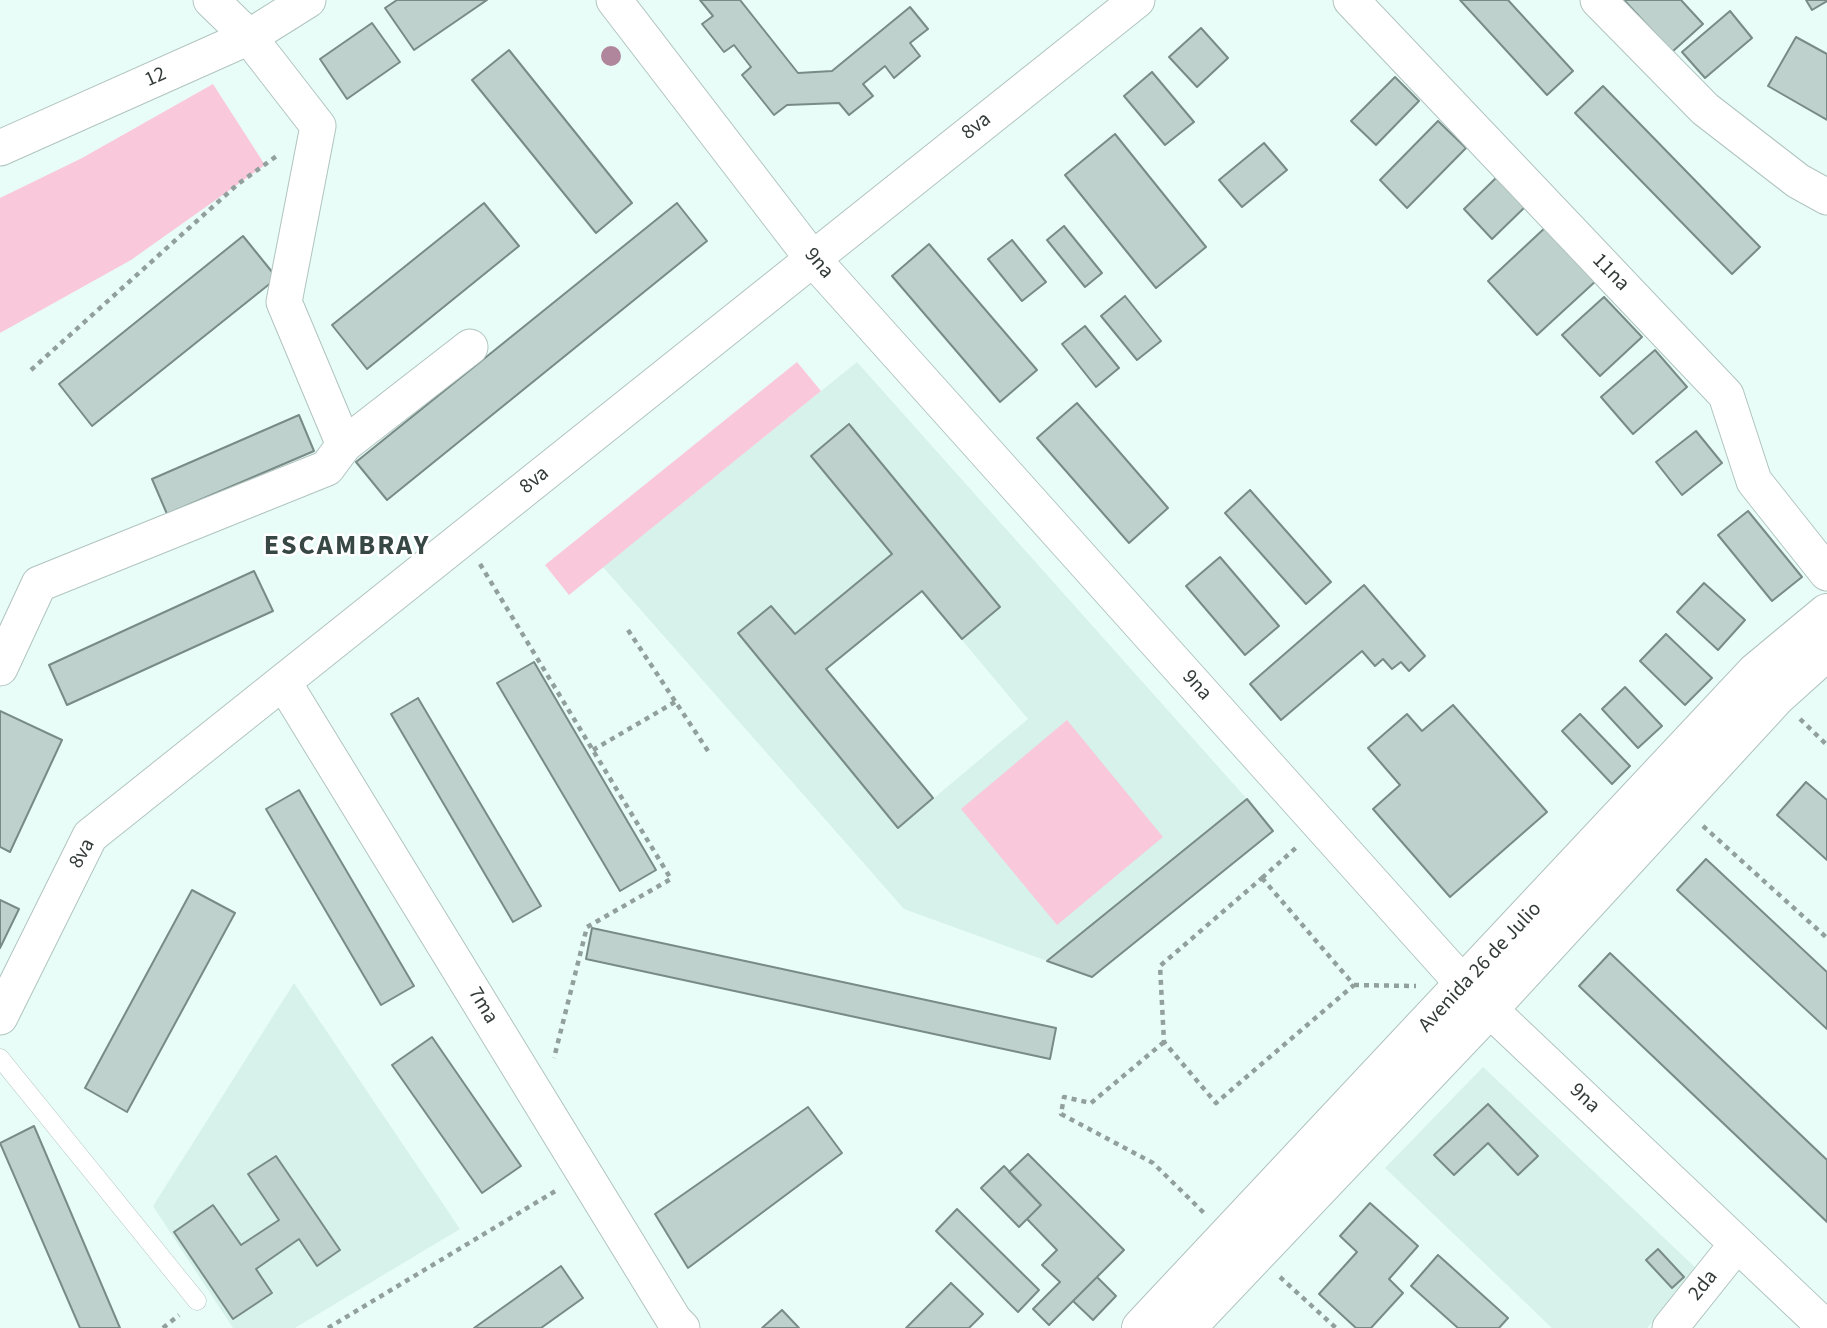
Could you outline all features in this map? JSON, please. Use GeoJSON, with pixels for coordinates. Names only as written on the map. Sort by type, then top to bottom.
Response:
{"type":"FeatureCollection","features":[{"type":"Feature","properties":{"kind":"main road","name":"Avenida 26 de Julio"},"geometry":{"type":"LineString","coordinates":[[1477,997],[1756,672],[1827,613]]}},
{"type":"Feature","properties":{"kind":"main road","name":"Avenida 26 de Julio"},"geometry":{"type":"LineString","coordinates":[[1141,1328],[1241,1245],[1477,997],[1678,803],[1776,697],[1827,651]]}},
{"type":"Feature","properties":{"kind":"main road","name":"Avenida 26 de Julio"},"geometry":{"type":"LineString","coordinates":[[1186,1328],[1241,1245]]}},
{"type":"Feature","properties":{"kind":"street"},"geometry":{"type":"LineString","coordinates":[[211,0],[248,37],[318,126],[284,302],[344,444]]}},
{"type":"Feature","properties":{"kind":"street","name":"12"},"geometry":{"type":"LineString","coordinates":[[0,148],[248,37],[308,0]]}},
{"type":"Feature","properties":{"kind":"street","name":"9na"},"geometry":{"type":"LineString","coordinates":[[614,0],[812,258],[1321,826],[1477,997],[1818,1324]]}},
{"type":"Feature","properties":{"kind":"street","name":"8va"},"geometry":{"type":"LineString","coordinates":[[0,1017],[90,836],[1137,0]]}},
{"type":"Feature","properties":{"kind":"street","name":"11na"},"geometry":{"type":"LineString","coordinates":[[1351,0],[1726,395],[1754,481],[1827,573]]}},
{"type":"Feature","properties":{"kind":"street"},"geometry":{"type":"LineString","coordinates":[[1598,0],[1705,109],[1798,181],[1827,197]]}},
{"type":"Feature","properties":{"kind":"street"},"geometry":{"type":"LineString","coordinates":[[0,668],[39,584],[327,468],[344,444],[470,347]]}},
{"type":"Feature","properties":{"kind":"street","name":"7ma"},"geometry":{"type":"LineString","coordinates":[[284,683],[584,1174],[673,1325]]}},
{"type":"Feature","properties":{"kind":"street","name":"2da"},"geometry":{"type":"LineString","coordinates":[[1670,1328],[1737,1244]]}},
{"type":"Feature","properties":{"kind":"lane"},"geometry":{"type":"LineString","coordinates":[[0,1058],[197,1301]]}},
{"type":"Feature","properties":{"kind":"path"},"geometry":{"type":"LineString","coordinates":[[31,370],[238,184],[318,126]]}},
{"type":"Feature","properties":{"kind":"path"},"geometry":{"type":"LineString","coordinates":[[464,538],[671,879],[587,927],[554,1058]]}},
{"type":"Feature","properties":{"kind":"path"},"geometry":{"type":"LineString","coordinates":[[628,630],[710,754]]}},
{"type":"Feature","properties":{"kind":"path"},"geometry":{"type":"LineString","coordinates":[[593,750],[676,702]]}},
{"type":"Feature","properties":{"kind":"path"},"geometry":{"type":"LineString","coordinates":[[1678,803],[1827,938]]}},
{"type":"Feature","properties":{"kind":"path"},"geometry":{"type":"LineString","coordinates":[[1321,826],[1160,966],[1164,1042],[1216,1103],[1354,985]]}},
{"type":"Feature","properties":{"kind":"path"},"geometry":{"type":"LineString","coordinates":[[1262,878],[1354,985],[1477,997]]}},
{"type":"Feature","properties":{"kind":"path"},"geometry":{"type":"LineString","coordinates":[[1164,1042],[1091,1103],[1064,1097],[1061,1114],[1153,1163],[1336,1328]]}},
{"type":"Feature","properties":{"kind":"path"},"geometry":{"type":"LineString","coordinates":[[328,1328],[584,1174]]}},
{"type":"Feature","properties":{"kind":"shaded area"},"geometry":{"type":"Polygon","coordinates":[[[213,84],[265,165],[131,260],[0,333],[0,198],[82,158],[213,84]]]}},
{"type":"Feature","properties":{"kind":"shaded area"},"geometry":{"type":"Polygon","coordinates":[[[797,362],[821,391],[569,595],[545,565],[797,362]]]}},
{"type":"Feature","properties":{"kind":"shaded area"},"geometry":{"type":"Polygon","coordinates":[[[857,362],[1247,799],[1047,961],[904,909],[603,567],[857,362]],[[921,591],[827,670],[934,798],[1028,719],[921,591]]]}},
{"type":"Feature","properties":{"kind":"shaded area"},"geometry":{"type":"Polygon","coordinates":[[[1067,720],[1163,837],[1057,925],[961,809],[1067,720]]]}},
{"type":"Feature","properties":{"kind":"shaded area"},"geometry":{"type":"Polygon","coordinates":[[[294,983],[460,1229],[295,1328],[233,1328],[153,1206],[294,983]]]}},
{"type":"Feature","properties":{"kind":"shaded area"},"geometry":{"type":"Polygon","coordinates":[[[1483,1067],[1697,1269],[1647,1328],[1552,1328],[1385,1168],[1483,1067]]]}},
{"type":"Feature","properties":{"kind":"building"},"geometry":{"type":"Polygon","coordinates":[[[397,0],[487,0],[414,50],[385,8],[397,0]]]}},
{"type":"Feature","properties":{"kind":"building"},"geometry":{"type":"Polygon","coordinates":[[[700,0],[740,0],[798,73],[832,71],[910,7],[928,29],[910,43],[920,56],[894,78],[885,66],[863,84],[873,96],[849,115],[839,103],[787,105],[774,115],[742,75],[751,67],[734,45],[724,52],[702,24],[713,16],[700,0]]]}},
{"type":"Feature","properties":{"kind":"building"},"geometry":{"type":"Polygon","coordinates":[[[1460,0],[1508,0],[1573,71],[1547,95],[1460,0]]]}},
{"type":"Feature","properties":{"kind":"building"},"geometry":{"type":"Polygon","coordinates":[[[1624,0],[1681,0],[1703,24],[1672,52],[1624,0]]]}},
{"type":"Feature","properties":{"kind":"building"},"geometry":{"type":"Polygon","coordinates":[[[1806,0],[1827,0],[1827,1],[1812,10],[1806,0]]]}},
{"type":"Feature","properties":{"kind":"building"},"geometry":{"type":"Polygon","coordinates":[[[1730,11],[1752,38],[1705,78],[1682,52],[1730,11]]]}},
{"type":"Feature","properties":{"kind":"building"},"geometry":{"type":"Polygon","coordinates":[[[372,23],[400,62],[347,99],[320,59],[372,23]]]}},
{"type":"Feature","properties":{"kind":"building"},"geometry":{"type":"Polygon","coordinates":[[[1201,28],[1228,58],[1197,87],[1169,57],[1201,28]]]}},
{"type":"Feature","properties":{"kind":"building"},"geometry":{"type":"Polygon","coordinates":[[[1796,37],[1827,54],[1827,120],[1768,86],[1796,37]]]}},
{"type":"Feature","properties":{"kind":"building"},"geometry":{"type":"Polygon","coordinates":[[[509,50],[632,203],[596,233],[472,80],[509,50]]]}},
{"type":"Feature","properties":{"kind":"building"},"geometry":{"type":"Polygon","coordinates":[[[1152,72],[1194,122],[1165,145],[1124,96],[1152,72]]]}},
{"type":"Feature","properties":{"kind":"building"},"geometry":{"type":"Polygon","coordinates":[[[1395,77],[1419,101],[1376,145],[1351,121],[1395,77]]]}},
{"type":"Feature","properties":{"kind":"building"},"geometry":{"type":"Polygon","coordinates":[[[1603,86],[1760,247],[1732,274],[1575,113],[1603,86]]]}},
{"type":"Feature","properties":{"kind":"building"},"geometry":{"type":"Polygon","coordinates":[[[1438,121],[1466,148],[1407,208],[1380,180],[1438,121]]]}},
{"type":"Feature","properties":{"kind":"building"},"geometry":{"type":"Polygon","coordinates":[[[1115,134],[1206,247],[1156,288],[1065,175],[1115,134]]]}},
{"type":"Feature","properties":{"kind":"building"},"geometry":{"type":"Polygon","coordinates":[[[1264,143],[1287,170],[1242,207],[1219,180],[1264,143]]]}},
{"type":"Feature","properties":{"kind":"building"},"geometry":{"type":"Polygon","coordinates":[[[1498,176],[1526,206],[1492,239],[1464,209],[1498,176]]]}},
{"type":"Feature","properties":{"kind":"building"},"geometry":{"type":"Polygon","coordinates":[[[484,203],[519,246],[367,369],[332,325],[484,203]]]}},
{"type":"Feature","properties":{"kind":"building"},"geometry":{"type":"Polygon","coordinates":[[[677,203],[707,241],[387,500],[356,462],[677,203]]]}},
{"type":"Feature","properties":{"kind":"building"},"geometry":{"type":"Polygon","coordinates":[[[1548,225],[1598,279],[1537,335],[1488,281],[1548,225]]]}},
{"type":"Feature","properties":{"kind":"building"},"geometry":{"type":"Polygon","coordinates":[[[1064,226],[1102,273],[1085,287],[1047,240],[1064,226]]]}},
{"type":"Feature","properties":{"kind":"building"},"geometry":{"type":"Polygon","coordinates":[[[243,236],[277,278],[92,426],[59,384],[243,236]]]}},
{"type":"Feature","properties":{"kind":"building"},"geometry":{"type":"Polygon","coordinates":[[[1012,240],[1046,282],[1022,301],[988,259],[1012,240]]]}},
{"type":"Feature","properties":{"kind":"building"},"geometry":{"type":"Polygon","coordinates":[[[929,244],[1037,370],[1000,402],[892,276],[929,244]]]}},
{"type":"Feature","properties":{"kind":"building"},"geometry":{"type":"Polygon","coordinates":[[[1125,296],[1161,341],[1137,360],[1101,316],[1125,296]]]}},
{"type":"Feature","properties":{"kind":"building"},"geometry":{"type":"Polygon","coordinates":[[[1604,297],[1642,337],[1600,376],[1562,335],[1604,297]]]}},
{"type":"Feature","properties":{"kind":"building"},"geometry":{"type":"Polygon","coordinates":[[[1085,326],[1119,368],[1096,387],[1062,344],[1085,326]]]}},
{"type":"Feature","properties":{"kind":"building"},"geometry":{"type":"Polygon","coordinates":[[[1655,350],[1687,387],[1633,434],[1601,397],[1655,350]]]}},
{"type":"Feature","properties":{"kind":"building"},"geometry":{"type":"Polygon","coordinates":[[[1077,403],[1168,508],[1129,543],[1037,438],[1077,403]]]}},
{"type":"Feature","properties":{"kind":"building"},"geometry":{"type":"Polygon","coordinates":[[[299,415],[314,451],[167,514],[152,479],[299,415]]]}},
{"type":"Feature","properties":{"kind":"building"},"geometry":{"type":"Polygon","coordinates":[[[849,424],[1000,607],[962,639],[922,591],[826,669],[933,798],[898,828],[738,633],[771,606],[795,634],[892,554],[811,456],[849,424]]]}},
{"type":"Feature","properties":{"kind":"building"},"geometry":{"type":"Polygon","coordinates":[[[1696,431],[1722,463],[1682,495],[1656,462],[1696,431]]]}},
{"type":"Feature","properties":{"kind":"building"},"geometry":{"type":"Polygon","coordinates":[[[1250,490],[1331,582],[1306,604],[1225,513],[1250,490]]]}},
{"type":"Feature","properties":{"kind":"building"},"geometry":{"type":"Polygon","coordinates":[[[1748,511],[1802,577],[1772,601],[1718,535],[1748,511]]]}},
{"type":"Feature","properties":{"kind":"building"},"geometry":{"type":"Polygon","coordinates":[[[1220,557],[1279,626],[1245,655],[1186,586],[1220,557]]]}},
{"type":"Feature","properties":{"kind":"building"},"geometry":{"type":"Polygon","coordinates":[[[254,571],[273,611],[67,705],[49,665],[254,571]]]}},
{"type":"Feature","properties":{"kind":"building"},"geometry":{"type":"Polygon","coordinates":[[[1704,583],[1745,620],[1718,650],[1677,612],[1704,583]]]}},
{"type":"Feature","properties":{"kind":"building"},"geometry":{"type":"Polygon","coordinates":[[[1364,585],[1425,656],[1409,671],[1401,662],[1392,669],[1383,659],[1375,666],[1362,651],[1281,720],[1250,684],[1364,585]]]}},
{"type":"Feature","properties":{"kind":"building"},"geometry":{"type":"Polygon","coordinates":[[[1666,634],[1712,678],[1685,705],[1640,661],[1666,634]]]}},
{"type":"Feature","properties":{"kind":"building"},"geometry":{"type":"Polygon","coordinates":[[[534,662],[656,870],[620,891],[497,683],[534,662]]]}},
{"type":"Feature","properties":{"kind":"building"},"geometry":{"type":"Polygon","coordinates":[[[1625,687],[1662,726],[1638,748],[1602,709],[1625,687]]]}},
{"type":"Feature","properties":{"kind":"building"},"geometry":{"type":"Polygon","coordinates":[[[418,698],[541,906],[513,922],[391,714],[418,698]]]}},
{"type":"Feature","properties":{"kind":"building"},"geometry":{"type":"Polygon","coordinates":[[[1453,705],[1547,812],[1450,897],[1373,809],[1400,785],[1368,748],[1407,714],[1422,731],[1453,705]]]}},
{"type":"Feature","properties":{"kind":"building"},"geometry":{"type":"Polygon","coordinates":[[[0,711],[62,740],[10,852],[0,847],[0,711]]]}},
{"type":"Feature","properties":{"kind":"building"},"geometry":{"type":"Polygon","coordinates":[[[1580,714],[1630,766],[1612,784],[1562,731],[1580,714]]]}},
{"type":"Feature","properties":{"kind":"building"},"geometry":{"type":"Polygon","coordinates":[[[1806,782],[1827,800],[1827,860],[1777,815],[1806,782]]]}},
{"type":"Feature","properties":{"kind":"building"},"geometry":{"type":"Polygon","coordinates":[[[299,790],[414,986],[381,1005],[266,809],[299,790]]]}},
{"type":"Feature","properties":{"kind":"building"},"geometry":{"type":"Polygon","coordinates":[[[1247,799],[1273,831],[1092,977],[1047,961],[1247,799]]]}},
{"type":"Feature","properties":{"kind":"building"},"geometry":{"type":"Polygon","coordinates":[[[1706,859],[1827,972],[1827,1029],[1677,890],[1706,859]]]}},
{"type":"Feature","properties":{"kind":"building"},"geometry":{"type":"Polygon","coordinates":[[[192,890],[235,913],[127,1112],[85,1088],[192,890]]]}},
{"type":"Feature","properties":{"kind":"building"},"geometry":{"type":"Polygon","coordinates":[[[0,900],[19,909],[0,948],[0,900]]]}},
{"type":"Feature","properties":{"kind":"building"},"geometry":{"type":"Polygon","coordinates":[[[592,928],[1056,1028],[1050,1059],[586,959],[592,928]]]}},
{"type":"Feature","properties":{"kind":"building"},"geometry":{"type":"Polygon","coordinates":[[[1610,953],[1827,1160],[1827,1222],[1579,986],[1610,953]]]}},
{"type":"Feature","properties":{"kind":"building"},"geometry":{"type":"Polygon","coordinates":[[[432,1037],[521,1166],[482,1193],[392,1065],[432,1037]]]}},
{"type":"Feature","properties":{"kind":"building"},"geometry":{"type":"Polygon","coordinates":[[[1488,1104],[1538,1156],[1518,1175],[1488,1143],[1454,1175],[1434,1155],[1488,1104]]]}},
{"type":"Feature","properties":{"kind":"building"},"geometry":{"type":"Polygon","coordinates":[[[808,1107],[842,1153],[688,1268],[655,1214],[808,1107]]]}},
{"type":"Feature","properties":{"kind":"building"},"geometry":{"type":"Polygon","coordinates":[[[34,1126],[120,1328],[80,1328],[0,1143],[34,1126]]]}},
{"type":"Feature","properties":{"kind":"building"},"geometry":{"type":"Polygon","coordinates":[[[1028,1154],[1124,1250],[1049,1325],[1033,1309],[1060,1282],[1042,1265],[1057,1250],[1027,1219],[1041,1205],[1009,1172],[1028,1154]]]}},
{"type":"Feature","properties":{"kind":"building"},"geometry":{"type":"Polygon","coordinates":[[[276,1156],[340,1250],[317,1266],[299,1239],[256,1269],[272,1293],[233,1319],[174,1232],[213,1205],[241,1245],[279,1220],[248,1174],[276,1156]]]}},
{"type":"Feature","properties":{"kind":"building"},"geometry":{"type":"Polygon","coordinates":[[[1004,1166],[1041,1205],[1019,1227],[981,1188],[1004,1166]]]}},
{"type":"Feature","properties":{"kind":"building"},"geometry":{"type":"Polygon","coordinates":[[[1370,1203],[1418,1246],[1389,1279],[1403,1293],[1371,1328],[1356,1328],[1319,1294],[1357,1252],[1340,1236],[1370,1203]]]}},
{"type":"Feature","properties":{"kind":"building"},"geometry":{"type":"Polygon","coordinates":[[[957,1209],[1039,1290],[1018,1312],[936,1231],[957,1209]]]}},
{"type":"Feature","properties":{"kind":"building"},"geometry":{"type":"Polygon","coordinates":[[[1658,1249],[1684,1277],[1672,1288],[1646,1260],[1658,1249]]]}},
{"type":"Feature","properties":{"kind":"building"},"geometry":{"type":"Polygon","coordinates":[[[1438,1255],[1508,1318],[1499,1328],[1458,1328],[1411,1286],[1438,1255]]]}},
{"type":"Feature","properties":{"kind":"building"},"geometry":{"type":"Polygon","coordinates":[[[561,1266],[583,1298],[541,1328],[474,1328],[561,1266]]]}},
{"type":"Feature","properties":{"kind":"building"},"geometry":{"type":"Polygon","coordinates":[[[1097,1277],[1116,1296],[1093,1320],[1073,1301],[1097,1277]]]}},
{"type":"Feature","properties":{"kind":"building"},"geometry":{"type":"Polygon","coordinates":[[[951,1283],[983,1314],[969,1328],[906,1328],[951,1283]]]}},
{"type":"Feature","properties":{"kind":"building"},"geometry":{"type":"Polygon","coordinates":[[[782,1310],[799,1328],[762,1328],[782,1310]]]}},
{"type":"Feature","properties":{"kind":"district","name":"ESCAMBRAY"},"geometry":{"type":"Point","coordinates":[347,548]}}]}
